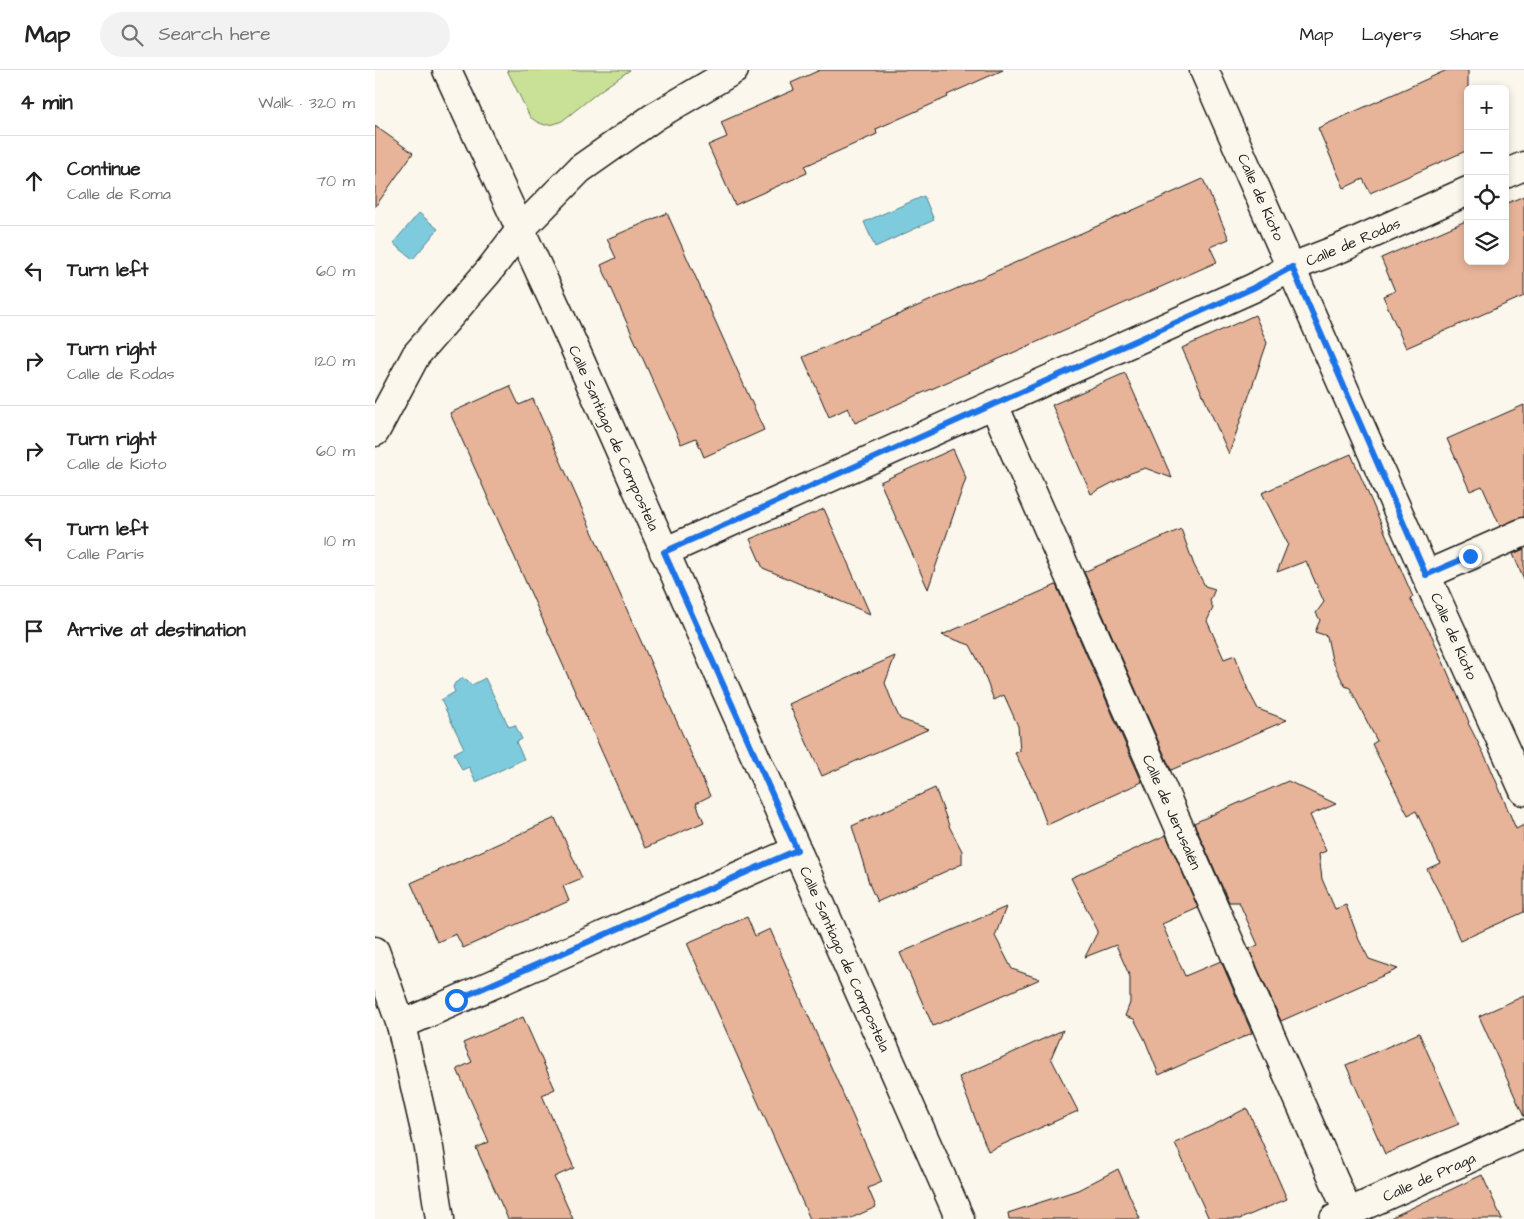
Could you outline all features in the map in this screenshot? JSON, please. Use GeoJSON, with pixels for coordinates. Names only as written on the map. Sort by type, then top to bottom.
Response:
{"type":"FeatureCollection","features":[{"type":"Feature","properties":{"kind":"street","name":"Calle Santiago de Compostela"},"geometry":{"type":"LineString","coordinates":[[447,70],[521,229],[959,1219]]}},
{"type":"Feature","properties":{"kind":"street"},"geometry":{"type":"LineString","coordinates":[[375,432],[416,355],[488,272],[521,229],[580,169],[654,117],[734,70]]}},
{"type":"Feature","properties":{"kind":"street","name":"Calle de Kioto"},"geometry":{"type":"LineString","coordinates":[[1204,70],[1426,575],[1524,791]]}},
{"type":"Feature","properties":{"kind":"street"},"geometry":{"type":"LineString","coordinates":[[1509,172],[1524,166]]}},
{"type":"Feature","properties":{"kind":"street","name":"Calle de Rodas"},"geometry":{"type":"LineString","coordinates":[[664,552],[1253,288],[1292,267],[1341,248],[1464,193]]}},
{"type":"Feature","properties":{"kind":"street","name":"Calle de Jerusalén"},"geometry":{"type":"LineString","coordinates":[[994,405],[1344,1217]]}},
{"type":"Feature","properties":{"kind":"street"},"geometry":{"type":"LineString","coordinates":[[1426,575],[1524,532]]}},
{"type":"Feature","properties":{"kind":"street"},"geometry":{"type":"LineString","coordinates":[[401,1025],[797,850]]}},
{"type":"Feature","properties":{"kind":"street"},"geometry":{"type":"LineString","coordinates":[[375,951],[401,1025],[429,1148],[440,1219]]}},
{"type":"Feature","properties":{"kind":"street","name":"Calle de Praga"},"geometry":{"type":"LineString","coordinates":[[1344,1217],[1524,1134]]}},
{"type":"Feature","properties":{"kind":"green space"},"geometry":{"type":"Polygon","coordinates":[[[507,70],[630,70],[562,121],[545,125],[530,117],[507,70]]]}},
{"type":"Feature","properties":{"kind":"water"},"geometry":{"type":"Polygon","coordinates":[[[924,196],[934,220],[875,247],[864,222],[924,196]]]}},
{"type":"Feature","properties":{"kind":"water"},"geometry":{"type":"Polygon","coordinates":[[[419,213],[438,229],[413,259],[395,245],[394,242],[419,213]]]}},
{"type":"Feature","properties":{"kind":"water"},"geometry":{"type":"Polygon","coordinates":[[[463,678],[472,685],[485,678],[509,727],[515,725],[522,739],[516,742],[524,759],[476,782],[469,767],[462,770],[454,753],[464,748],[441,700],[455,692],[453,687],[455,683],[463,678]]]}},
{"type":"Feature","properties":{"kind":"building"},"geometry":{"type":"Polygon","coordinates":[[[820,70],[1003,70],[876,129],[877,134],[805,166],[807,173],[735,205],[708,145],[727,137],[721,122],[794,90],[791,83],[820,70]]]}},
{"type":"Feature","properties":{"kind":"building"},"geometry":{"type":"Polygon","coordinates":[[[1447,70],[1468,70],[1468,85],[1464,85],[1464,152],[1370,193],[1363,179],[1344,188],[1318,128],[1447,70]]]}},
{"type":"Feature","properties":{"kind":"building"},"geometry":{"type":"Polygon","coordinates":[[[375,126],[413,153],[375,207],[375,126]]]}},
{"type":"Feature","properties":{"kind":"building"},"geometry":{"type":"Polygon","coordinates":[[[1203,179],[1229,239],[1210,247],[1217,262],[855,423],[848,408],[829,417],[803,357],[1203,179]]]}},
{"type":"Feature","properties":{"kind":"building"},"geometry":{"type":"Polygon","coordinates":[[[1524,196],[1524,296],[1406,348],[1383,296],[1395,291],[1381,258],[1464,222],[1464,265],[1509,265],[1509,202],[1524,196]]]}},
{"type":"Feature","properties":{"kind":"building"},"geometry":{"type":"Polygon","coordinates":[[[667,213],[764,430],[704,457],[696,438],[681,444],[601,265],[616,258],[607,239],[667,213]]]}},
{"type":"Feature","properties":{"kind":"building"},"geometry":{"type":"Polygon","coordinates":[[[1255,315],[1267,343],[1229,454],[1182,348],[1255,315]]]}},
{"type":"Feature","properties":{"kind":"building"},"geometry":{"type":"Polygon","coordinates":[[[1125,373],[1172,478],[1145,468],[1131,473],[1091,494],[1052,405],[1125,373]]]}},
{"type":"Feature","properties":{"kind":"building"},"geometry":{"type":"Polygon","coordinates":[[[510,386],[519,405],[533,399],[710,796],[696,803],[704,822],[645,848],[450,413],[510,386]]]}},
{"type":"Feature","properties":{"kind":"building"},"geometry":{"type":"Polygon","coordinates":[[[1524,405],[1524,517],[1500,526],[1482,486],[1470,491],[1447,439],[1524,405]]]}},
{"type":"Feature","properties":{"kind":"building"},"geometry":{"type":"Polygon","coordinates":[[[953,449],[966,478],[928,589],[880,482],[953,449]]]}},
{"type":"Feature","properties":{"kind":"building"},"geometry":{"type":"Polygon","coordinates":[[[1351,454],[1413,597],[1410,599],[1432,636],[1468,723],[1489,764],[1516,829],[1524,825],[1524,912],[1460,941],[1446,906],[1427,869],[1440,863],[1416,811],[1408,815],[1372,744],[1377,741],[1350,688],[1345,686],[1332,660],[1327,636],[1315,632],[1320,620],[1316,613],[1324,602],[1306,561],[1277,572],[1288,544],[1262,493],[1351,454]]]}},
{"type":"Feature","properties":{"kind":"building"},"geometry":{"type":"Polygon","coordinates":[[[824,509],[870,614],[763,568],[750,539],[824,509]]]}},
{"type":"Feature","properties":{"kind":"building"},"geometry":{"type":"Polygon","coordinates":[[[1181,529],[1194,565],[1205,586],[1215,589],[1210,601],[1213,608],[1207,621],[1224,659],[1235,655],[1248,690],[1258,709],[1287,720],[1171,770],[1084,572],[1181,529]]]}},
{"type":"Feature","properties":{"kind":"building"},"geometry":{"type":"Polygon","coordinates":[[[1524,549],[1524,579],[1513,554],[1524,549]]]}},
{"type":"Feature","properties":{"kind":"building"},"geometry":{"type":"Polygon","coordinates":[[[1056,585],[1142,782],[1047,825],[1034,790],[1015,753],[1020,751],[1018,726],[1004,695],[994,700],[980,664],[970,645],[942,635],[1056,585]]]}},
{"type":"Feature","properties":{"kind":"building"},"geometry":{"type":"Polygon","coordinates":[[[895,656],[885,683],[893,704],[900,719],[929,729],[822,776],[789,704],[895,656]]]}},
{"type":"Feature","properties":{"kind":"building"},"geometry":{"type":"Polygon","coordinates":[[[1288,781],[1336,804],[1310,815],[1326,851],[1319,854],[1322,879],[1335,909],[1346,905],[1359,940],[1369,959],[1398,969],[1281,1021],[1249,949],[1258,945],[1239,902],[1229,902],[1194,823],[1288,781]]]}},
{"type":"Feature","properties":{"kind":"building"},"geometry":{"type":"Polygon","coordinates":[[[935,788],[950,828],[962,851],[962,864],[877,902],[870,886],[852,826],[935,788]]]}},
{"type":"Feature","properties":{"kind":"building"},"geometry":{"type":"Polygon","coordinates":[[[555,818],[582,878],[563,886],[569,901],[463,948],[456,934],[437,942],[411,883],[555,818]]]}},
{"type":"Feature","properties":{"kind":"building"},"geometry":{"type":"Polygon","coordinates":[[[1166,835],[1198,908],[1162,924],[1185,976],[1221,961],[1252,1033],[1159,1075],[1134,1019],[1125,1016],[1130,1003],[1130,977],[1116,945],[1085,957],[1098,931],[1071,878],[1166,835]]]}},
{"type":"Feature","properties":{"kind":"building"},"geometry":{"type":"Polygon","coordinates":[[[1006,907],[995,936],[1012,969],[1040,979],[933,1026],[900,953],[1006,907]]]}},
{"type":"Feature","properties":{"kind":"building"},"geometry":{"type":"Polygon","coordinates":[[[747,917],[755,936],[770,929],[882,1182],[868,1188],[876,1207],[849,1219],[810,1219],[687,943],[747,917]]]}},
{"type":"Feature","properties":{"kind":"building"},"geometry":{"type":"Polygon","coordinates":[[[1524,996],[1524,1117],[1479,1016],[1524,996]]]}},
{"type":"Feature","properties":{"kind":"building"},"geometry":{"type":"Polygon","coordinates":[[[523,1017],[555,1089],[542,1095],[574,1168],[554,1177],[573,1219],[508,1219],[476,1148],[489,1142],[457,1069],[472,1062],[463,1043],[523,1017]]]}},
{"type":"Feature","properties":{"kind":"building"},"geometry":{"type":"Polygon","coordinates":[[[1063,1030],[1051,1058],[1078,1111],[988,1151],[959,1077],[1063,1030]]]}},
{"type":"Feature","properties":{"kind":"building"},"geometry":{"type":"Polygon","coordinates":[[[1419,1033],[1459,1124],[1385,1154],[1346,1065],[1419,1033]]]}},
{"type":"Feature","properties":{"kind":"building"},"geometry":{"type":"Polygon","coordinates":[[[1247,1108],[1287,1199],[1240,1219],[1209,1219],[1175,1143],[1247,1108]]]}},
{"type":"Feature","properties":{"kind":"building"},"geometry":{"type":"Polygon","coordinates":[[[1118,1169],[1140,1219],[1009,1219],[1008,1213],[1078,1190],[1118,1169]]]}},
{"type":"Feature","properties":{"kind":"building"},"geometry":{"type":"Polygon","coordinates":[[[1482,1175],[1502,1219],[1388,1219],[1482,1175]]]}},
{"type":"Feature","properties":{"kind":"route"},"geometry":{"type":"LineString","coordinates":[[456,1000],[797,850],[664,552],[1253,288],[1292,267],[1426,575],[1470,556]]}}]}
